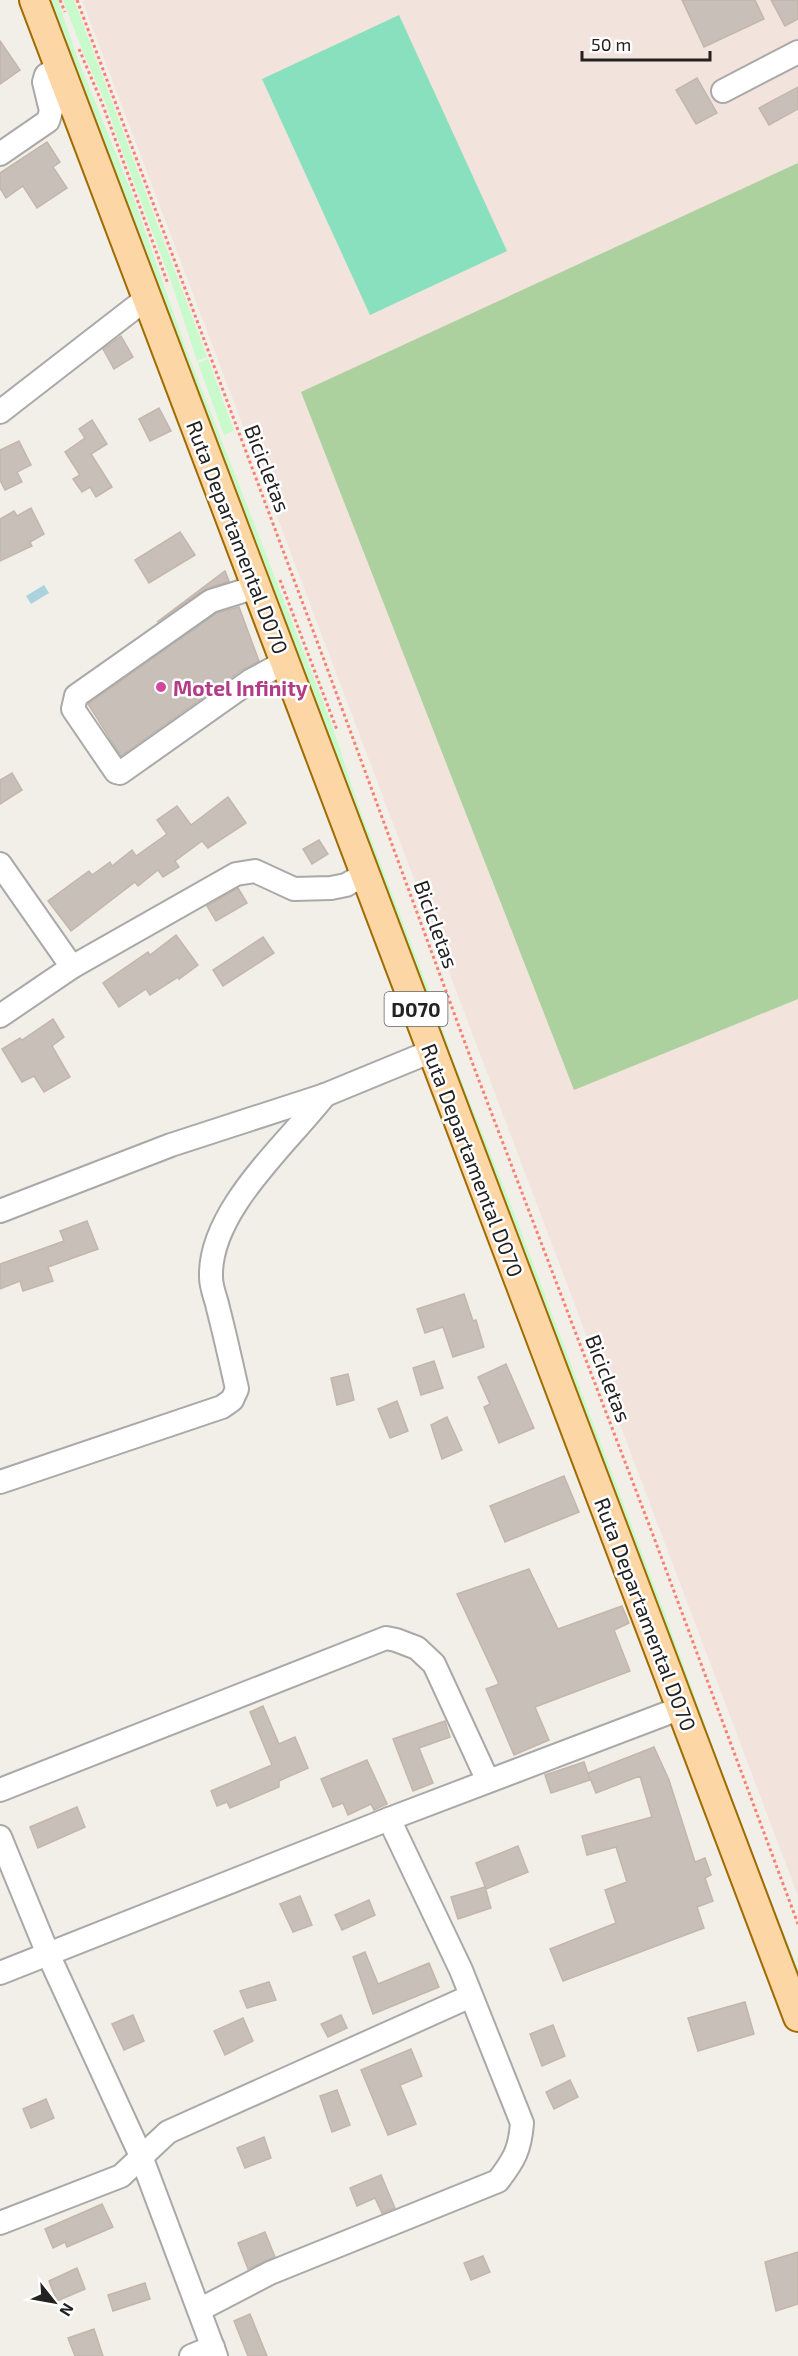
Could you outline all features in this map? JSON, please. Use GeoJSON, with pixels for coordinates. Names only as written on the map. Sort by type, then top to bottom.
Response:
{"type":"FeatureCollection","features":[{"type":"Feature","properties":{"kind":"main road","name":"Ruta Departamental D070"},"geometry":{"type":"LineString","coordinates":[[34,0],[798,2017]]}},
{"type":"Feature","properties":{"kind":"street"},"geometry":{"type":"LineString","coordinates":[[723,91],[798,52]]}},
{"type":"Feature","properties":{"kind":"street"},"geometry":{"type":"LineString","coordinates":[[0,154],[48,121],[51,111],[44,82],[46,75],[59,67]]}},
{"type":"Feature","properties":{"kind":"street"},"geometry":{"type":"LineString","coordinates":[[0,412],[147,298]]}},
{"type":"Feature","properties":{"kind":"street"},"geometry":{"type":"LineString","coordinates":[[256,586],[211,602],[76,696],[73,709],[116,772],[120,773],[250,681],[285,662]]}},
{"type":"Feature","properties":{"kind":"street"},"geometry":{"type":"LineString","coordinates":[[0,864],[72,967]]}},
{"type":"Feature","properties":{"kind":"street"},"geometry":{"type":"LineString","coordinates":[[0,1016],[72,967],[236,874],[255,871],[294,889],[331,888],[346,885],[365,874]]}},
{"type":"Feature","properties":{"kind":"street"},"geometry":{"type":"LineString","coordinates":[[0,1211],[171,1144],[325,1095],[432,1051]]}},
{"type":"Feature","properties":{"kind":"street"},"geometry":{"type":"LineString","coordinates":[[0,1482],[222,1407],[232,1400],[237,1389],[211,1280],[213,1250],[220,1231],[233,1208],[325,1095]]}},
{"type":"Feature","properties":{"kind":"street"},"geometry":{"type":"LineString","coordinates":[[0,1790],[386,1638],[417,1648],[434,1664],[488,1781]]}},
{"type":"Feature","properties":{"kind":"street"},"geometry":{"type":"LineString","coordinates":[[0,1973],[389,1819],[681,1708]]}},
{"type":"Feature","properties":{"kind":"street"},"geometry":{"type":"LineString","coordinates":[[199,2310],[270,2273],[498,2181],[513,2163],[521,2144],[522,2123],[471,1996],[389,1819]]}},
{"type":"Feature","properties":{"kind":"street"},"geometry":{"type":"LineString","coordinates":[[0,1837],[48,1954],[141,2156],[215,2352],[191,2356]]}},
{"type":"Feature","properties":{"kind":"street"},"geometry":{"type":"LineString","coordinates":[[0,2223],[121,2176],[168,2132],[471,1996]]}},
{"type":"Feature","properties":{"kind":"path","name":"Bicicletas"},"geometry":{"type":"LineString","coordinates":[[77,0],[330,676],[470,1059],[653,1535],[798,1924]]}},
{"type":"Feature","properties":{"kind":"shaded area"},"geometry":{"type":"Polygon","coordinates":[[[82,0],[798,0],[798,1896],[82,0]]]}},
{"type":"Feature","properties":{"kind":"green space"},"geometry":{"type":"Polygon","coordinates":[[[49,0],[58,0],[76,54],[133,196],[185,346],[331,722],[359,807],[452,1057],[511,1205],[665,1614],[751,1852],[798,1969],[798,1990],[49,0]]]}},
{"type":"Feature","properties":{"kind":"green space"},"geometry":{"type":"Polygon","coordinates":[[[63,0],[74,0],[207,357],[197,361],[172,284],[106,104],[63,0]]]}},
{"type":"Feature","properties":{"kind":"green space"},"geometry":{"type":"Polygon","coordinates":[[[399,15],[507,251],[370,315],[262,79],[399,15]]]}},
{"type":"Feature","properties":{"kind":"green space"},"geometry":{"type":"Polygon","coordinates":[[[798,163],[798,999],[574,1090],[301,392],[798,163]]]}},
{"type":"Feature","properties":{"kind":"green space"},"geometry":{"type":"Polygon","coordinates":[[[208,359],[234,431],[224,435],[198,363],[208,359]]]}},
{"type":"Feature","properties":{"kind":"water"},"geometry":{"type":"Polygon","coordinates":[[[44,585],[49,593],[31,604],[26,596],[44,585]]]}},
{"type":"Feature","properties":{"kind":"building"},"geometry":{"type":"Polygon","coordinates":[[[682,0],[755,0],[764,19],[704,47],[682,0]]]}},
{"type":"Feature","properties":{"kind":"building"},"geometry":{"type":"Polygon","coordinates":[[[771,0],[798,0],[798,19],[785,26],[771,0]]]}},
{"type":"Feature","properties":{"kind":"building"},"geometry":{"type":"Polygon","coordinates":[[[0,41],[20,70],[0,84],[0,41]]]}},
{"type":"Feature","properties":{"kind":"building"},"geometry":{"type":"Polygon","coordinates":[[[697,78],[717,113],[696,124],[676,90],[697,78]]]}},
{"type":"Feature","properties":{"kind":"building"},"geometry":{"type":"Polygon","coordinates":[[[798,87],[798,109],[769,125],[759,108],[798,87]]]}},
{"type":"Feature","properties":{"kind":"building"},"geometry":{"type":"Polygon","coordinates":[[[47,142],[60,162],[53,167],[67,188],[37,208],[23,186],[6,198],[0,188],[0,173],[47,142]]]}},
{"type":"Feature","properties":{"kind":"building"},"geometry":{"type":"Polygon","coordinates":[[[121,336],[133,357],[114,369],[103,349],[121,336]]]}},
{"type":"Feature","properties":{"kind":"building"},"geometry":{"type":"Polygon","coordinates":[[[159,408],[171,431],[150,441],[139,419],[159,408]]]}},
{"type":"Feature","properties":{"kind":"building"},"geometry":{"type":"Polygon","coordinates":[[[92,420],[107,444],[91,454],[112,487],[96,497],[90,487],[82,492],[73,479],[80,475],[65,452],[85,438],[79,429],[92,420]]]}},
{"type":"Feature","properties":{"kind":"building"},"geometry":{"type":"Polygon","coordinates":[[[19,441],[31,465],[17,472],[22,482],[5,490],[0,480],[0,450],[19,441]]]}},
{"type":"Feature","properties":{"kind":"building"},"geometry":{"type":"Polygon","coordinates":[[[31,508],[44,534],[30,542],[32,546],[0,561],[0,519],[14,511],[17,516],[31,508]]]}},
{"type":"Feature","properties":{"kind":"building"},"geometry":{"type":"Polygon","coordinates":[[[180,532],[195,555],[149,583],[135,560],[180,532]]]}},
{"type":"Feature","properties":{"kind":"building"},"geometry":{"type":"Polygon","coordinates":[[[225,571],[229,581],[204,590],[157,622],[225,571]]]}},
{"type":"Feature","properties":{"kind":"building"},"geometry":{"type":"Polygon","coordinates":[[[239,607],[259,661],[242,670],[121,756],[88,704],[217,613],[239,607]]]}},
{"type":"Feature","properties":{"kind":"building"},"geometry":{"type":"Polygon","coordinates":[[[12,773],[22,790],[0,804],[0,780],[12,773]]]}},
{"type":"Feature","properties":{"kind":"building"},"geometry":{"type":"Polygon","coordinates":[[[228,797],[246,823],[208,848],[202,841],[175,861],[179,867],[163,877],[158,870],[138,886],[135,882],[71,931],[48,901],[89,871],[92,875],[110,862],[112,866],[132,850],[136,856],[167,834],[157,820],[177,806],[191,825],[228,797]]]}},
{"type":"Feature","properties":{"kind":"building"},"geometry":{"type":"Polygon","coordinates":[[[319,840],[328,854],[312,864],[303,849],[319,840]]]}},
{"type":"Feature","properties":{"kind":"building"},"geometry":{"type":"Polygon","coordinates":[[[238,888],[247,903],[216,921],[207,906],[238,888]]]}},
{"type":"Feature","properties":{"kind":"building"},"geometry":{"type":"Polygon","coordinates":[[[176,935],[198,965],[179,979],[178,977],[150,995],[146,989],[119,1007],[103,983],[148,952],[150,955],[176,935]]]}},
{"type":"Feature","properties":{"kind":"building"},"geometry":{"type":"Polygon","coordinates":[[[263,937],[274,953],[223,986],[213,970],[263,937]]]}},
{"type":"Feature","properties":{"kind":"building"},"geometry":{"type":"Polygon","coordinates":[[[53,1019],[64,1037],[52,1046],[70,1077],[44,1092],[34,1076],[22,1082],[2,1049],[20,1038],[22,1040],[53,1019]]]}},
{"type":"Feature","properties":{"kind":"building"},"geometry":{"type":"Polygon","coordinates":[[[87,1221],[98,1249],[48,1267],[53,1281],[23,1291],[20,1281],[0,1289],[0,1264],[64,1241],[60,1231],[87,1221]]]}},
{"type":"Feature","properties":{"kind":"building"},"geometry":{"type":"Polygon","coordinates":[[[464,1294],[473,1321],[476,1320],[484,1347],[453,1357],[443,1327],[425,1333],[417,1309],[464,1294]]]}},
{"type":"Feature","properties":{"kind":"building"},"geometry":{"type":"Polygon","coordinates":[[[434,1361],[443,1388],[421,1395],[413,1368],[434,1361]]]}},
{"type":"Feature","properties":{"kind":"building"},"geometry":{"type":"Polygon","coordinates":[[[506,1364],[534,1428],[499,1443],[484,1407],[490,1404],[478,1377],[506,1364]]]}},
{"type":"Feature","properties":{"kind":"building"},"geometry":{"type":"Polygon","coordinates":[[[348,1374],[354,1400],[337,1405],[331,1378],[348,1374]]]}},
{"type":"Feature","properties":{"kind":"building"},"geometry":{"type":"Polygon","coordinates":[[[397,1401],[408,1431],[390,1438],[378,1409],[397,1401]]]}},
{"type":"Feature","properties":{"kind":"building"},"geometry":{"type":"Polygon","coordinates":[[[447,1417],[462,1450],[442,1459],[431,1425],[447,1417]]]}},
{"type":"Feature","properties":{"kind":"building"},"geometry":{"type":"Polygon","coordinates":[[[564,1476],[579,1512],[505,1542],[490,1506],[564,1476]]]}},
{"type":"Feature","properties":{"kind":"building"},"geometry":{"type":"Polygon","coordinates":[[[529,1569],[558,1629],[622,1606],[629,1623],[614,1630],[630,1671],[535,1707],[549,1740],[514,1755],[486,1689],[499,1684],[457,1594],[529,1569]]]}},
{"type":"Feature","properties":{"kind":"building"},"geometry":{"type":"Polygon","coordinates":[[[263,1706],[279,1744],[295,1737],[308,1768],[279,1781],[279,1787],[230,1808],[227,1802],[217,1806],[211,1791],[272,1765],[250,1712],[263,1706]]]}},
{"type":"Feature","properties":{"kind":"building"},"geometry":{"type":"Polygon","coordinates":[[[445,1721],[450,1737],[419,1748],[433,1783],[413,1791],[393,1739],[445,1721]]]}},
{"type":"Feature","properties":{"kind":"building"},"geometry":{"type":"Polygon","coordinates":[[[654,1747],[669,1780],[695,1862],[705,1858],[711,1875],[705,1878],[713,1901],[697,1907],[704,1928],[563,1981],[550,1949],[616,1923],[605,1890],[627,1882],[616,1847],[587,1855],[582,1836],[652,1817],[640,1776],[596,1793],[588,1773],[654,1747]]]}},
{"type":"Feature","properties":{"kind":"building"},"geometry":{"type":"Polygon","coordinates":[[[367,1760],[387,1804],[374,1810],[371,1804],[348,1815],[343,1803],[333,1807],[321,1779],[367,1760]]]}},
{"type":"Feature","properties":{"kind":"building"},"geometry":{"type":"Polygon","coordinates":[[[584,1762],[590,1780],[551,1793],[545,1775],[584,1762]]]}},
{"type":"Feature","properties":{"kind":"building"},"geometry":{"type":"Polygon","coordinates":[[[77,1807],[85,1827],[38,1848],[30,1827],[77,1807]]]}},
{"type":"Feature","properties":{"kind":"building"},"geometry":{"type":"Polygon","coordinates":[[[518,1846],[528,1872],[486,1889],[476,1863],[518,1846]]]}},
{"type":"Feature","properties":{"kind":"building"},"geometry":{"type":"Polygon","coordinates":[[[485,1887],[491,1908],[458,1919],[451,1897],[485,1887]]]}},
{"type":"Feature","properties":{"kind":"building"},"geometry":{"type":"Polygon","coordinates":[[[300,1896],[312,1925],[293,1932],[280,1904],[300,1896]]]}},
{"type":"Feature","properties":{"kind":"building"},"geometry":{"type":"Polygon","coordinates":[[[369,1900],[375,1915],[342,1930],[335,1915],[369,1900]]]}},
{"type":"Feature","properties":{"kind":"building"},"geometry":{"type":"Polygon","coordinates":[[[365,1952],[378,1984],[429,1963],[439,1987],[373,2014],[353,1957],[365,1952]]]}},
{"type":"Feature","properties":{"kind":"building"},"geometry":{"type":"Polygon","coordinates":[[[269,1982],[276,2000],[247,2008],[240,1991],[269,1982]]]}},
{"type":"Feature","properties":{"kind":"building"},"geometry":{"type":"Polygon","coordinates":[[[745,2002],[754,2034],[698,2051],[688,2018],[745,2002]]]}},
{"type":"Feature","properties":{"kind":"building"},"geometry":{"type":"Polygon","coordinates":[[[133,2015],[144,2041],[124,2050],[112,2024],[133,2015]]]}},
{"type":"Feature","properties":{"kind":"building"},"geometry":{"type":"Polygon","coordinates":[[[341,2015],[347,2028],[328,2037],[321,2024],[341,2015]]]}},
{"type":"Feature","properties":{"kind":"building"},"geometry":{"type":"Polygon","coordinates":[[[243,2018],[253,2041],[225,2055],[214,2031],[243,2018]]]}},
{"type":"Feature","properties":{"kind":"building"},"geometry":{"type":"Polygon","coordinates":[[[553,2025],[565,2056],[542,2066],[530,2034],[553,2025]]]}},
{"type":"Feature","properties":{"kind":"building"},"geometry":{"type":"Polygon","coordinates":[[[411,2049],[422,2076],[400,2085],[416,2124],[388,2135],[361,2070],[411,2049]]]}},
{"type":"Feature","properties":{"kind":"building"},"geometry":{"type":"Polygon","coordinates":[[[570,2080],[578,2097],[554,2109],[546,2092],[570,2080]]]}},
{"type":"Feature","properties":{"kind":"building"},"geometry":{"type":"Polygon","coordinates":[[[337,2090],[350,2125],[332,2132],[320,2096],[337,2090]]]}},
{"type":"Feature","properties":{"kind":"building"},"geometry":{"type":"Polygon","coordinates":[[[46,2099],[54,2118],[31,2128],[23,2109],[46,2099]]]}},
{"type":"Feature","properties":{"kind":"building"},"geometry":{"type":"Polygon","coordinates":[[[264,2137],[271,2158],[245,2168],[237,2148],[264,2137]]]}},
{"type":"Feature","properties":{"kind":"building"},"geometry":{"type":"Polygon","coordinates":[[[381,2175],[395,2208],[382,2213],[375,2198],[357,2206],[350,2188],[381,2175]]]}},
{"type":"Feature","properties":{"kind":"building"},"geometry":{"type":"Polygon","coordinates":[[[102,2204],[113,2227],[67,2247],[65,2242],[53,2248],[45,2229],[102,2204]]]}},
{"type":"Feature","properties":{"kind":"building"},"geometry":{"type":"Polygon","coordinates":[[[265,2232],[275,2257],[248,2269],[238,2243],[265,2232]]]}},
{"type":"Feature","properties":{"kind":"building"},"geometry":{"type":"Polygon","coordinates":[[[798,2252],[798,2304],[776,2311],[765,2262],[798,2252]]]}},
{"type":"Feature","properties":{"kind":"building"},"geometry":{"type":"Polygon","coordinates":[[[483,2256],[490,2272],[471,2280],[464,2263],[483,2256]]]}},
{"type":"Feature","properties":{"kind":"building"},"geometry":{"type":"Polygon","coordinates":[[[77,2268],[85,2289],[57,2301],[49,2281],[77,2268]]]}},
{"type":"Feature","properties":{"kind":"building"},"geometry":{"type":"Polygon","coordinates":[[[145,2283],[150,2299],[113,2311],[108,2295],[145,2283]]]}},
{"type":"Feature","properties":{"kind":"building"},"geometry":{"type":"Polygon","coordinates":[[[250,2314],[267,2356],[248,2356],[234,2321],[250,2314]]]}},
{"type":"Feature","properties":{"kind":"building"},"geometry":{"type":"Polygon","coordinates":[[[94,2329],[103,2356],[75,2356],[68,2338],[94,2329]]]}},
{"type":"Feature","properties":{"kind":"place","name":"Motel Infinity"},"geometry":{"type":"Point","coordinates":[161,687]}}]}
